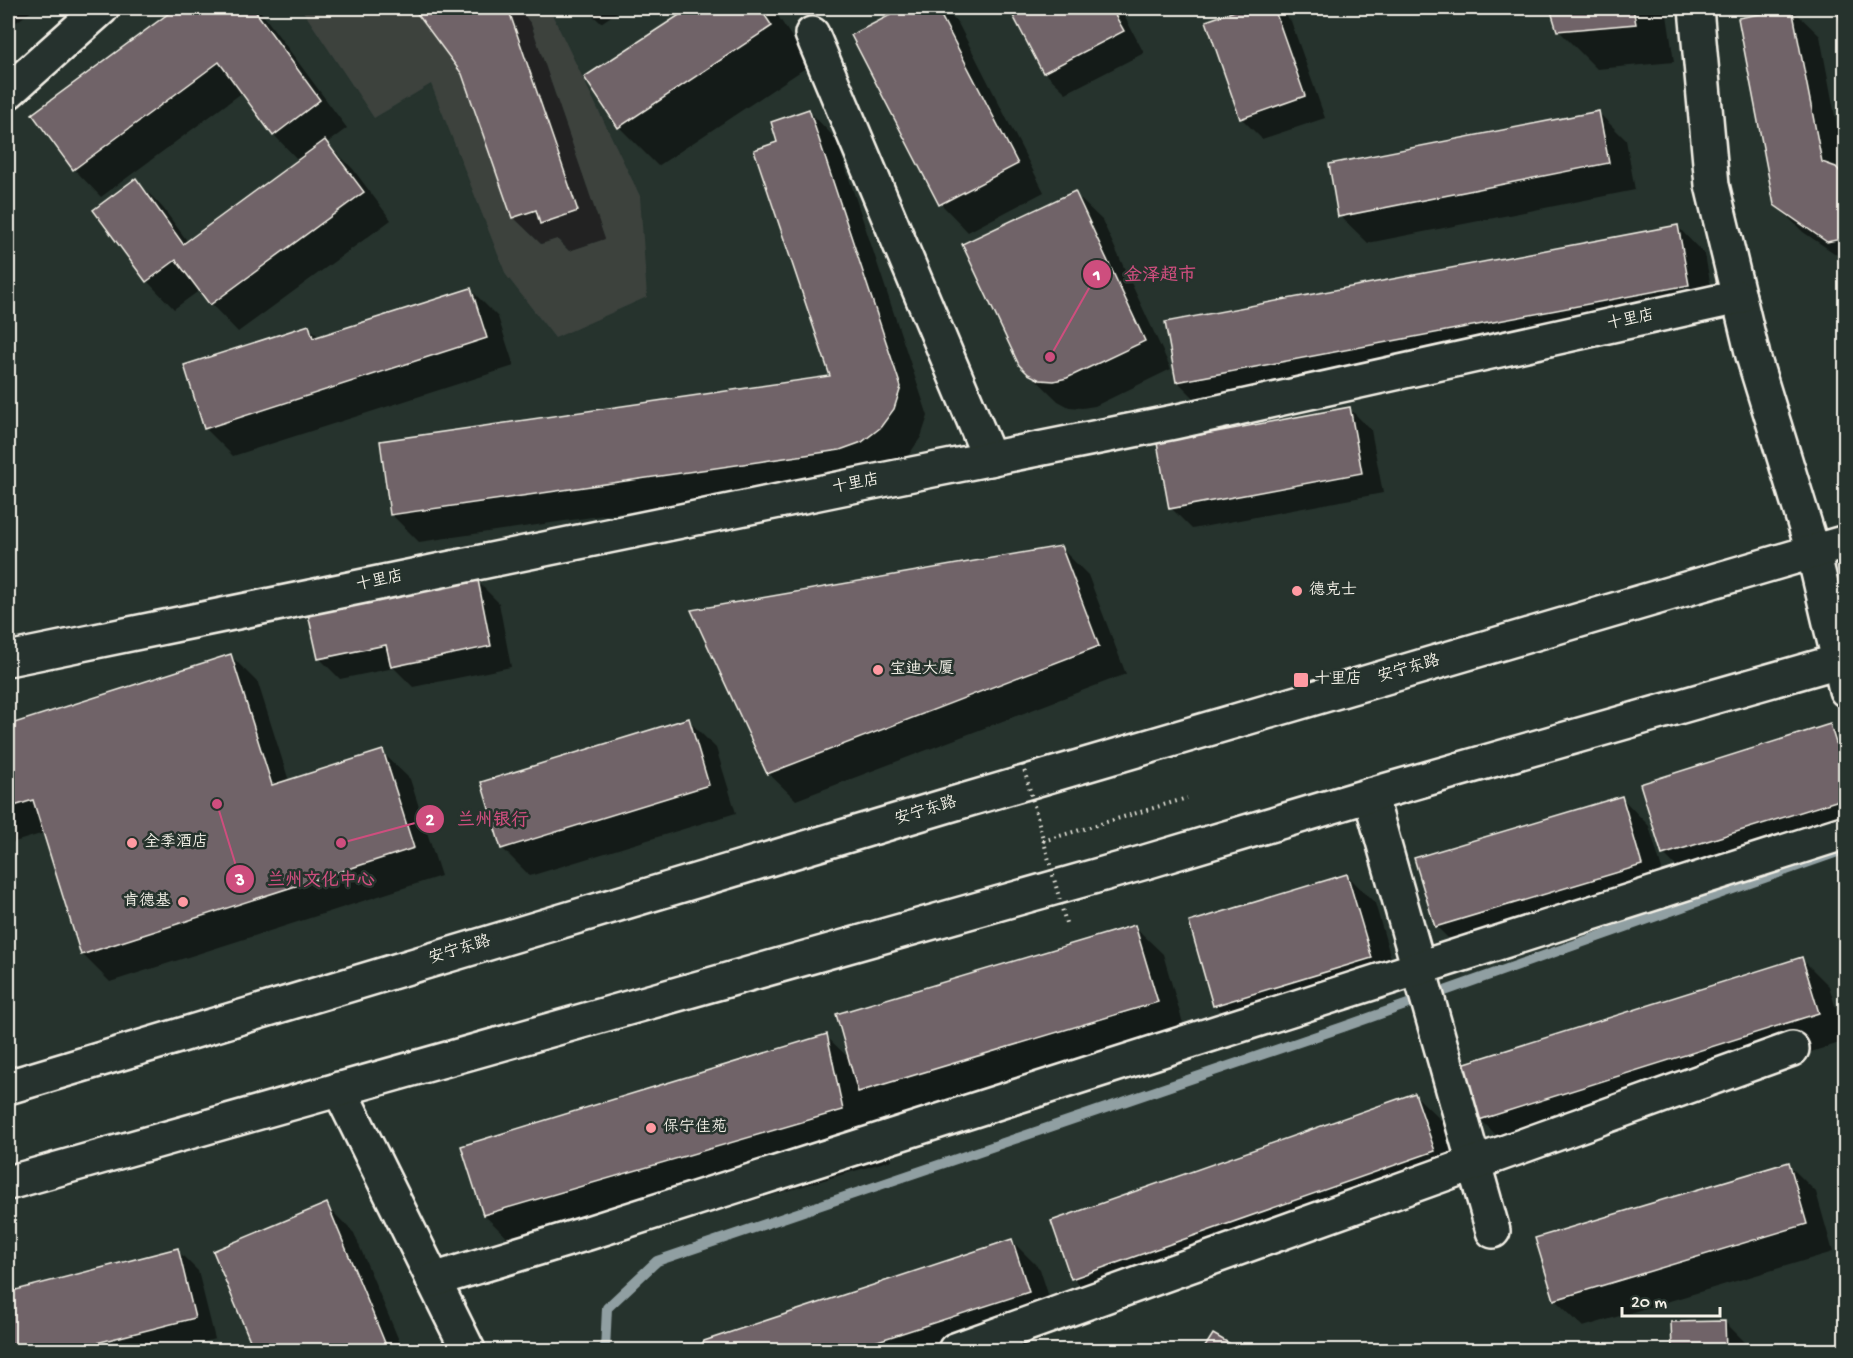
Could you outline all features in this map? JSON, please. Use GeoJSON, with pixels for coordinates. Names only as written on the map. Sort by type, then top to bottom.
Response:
{"type":"FeatureCollection","features":[{"type":"Feature","properties":{"kind":"street"},"geometry":{"type":"LineString","coordinates":[[8,93],[102,8]]}},
{"type":"Feature","properties":{"kind":"street"},"geometry":{"type":"LineString","coordinates":[[8,1183],[1142,863],[1370,795],[1843,670],[1813,551],[1753,356],[1712,186],[1696,8]]}},
{"type":"Feature","properties":{"kind":"street"},"geometry":{"type":"LineString","coordinates":[[812,34],[990,459]]}},
{"type":"Feature","properties":{"kind":"street","name":"十里店"},"geometry":{"type":"LineString","coordinates":[[8,658],[1174,422],[1739,297]]}},
{"type":"Feature","properties":{"kind":"street","name":"安宁东路"},"geometry":{"type":"LineString","coordinates":[[8,1087],[949,805],[1845,542]]}},
{"type":"Feature","properties":{"kind":"street"},"geometry":{"type":"LineString","coordinates":[[1370,795],[1493,1231]]}},
{"type":"Feature","properties":{"kind":"street"},"geometry":{"type":"LineString","coordinates":[[433,1280],[1420,972],[1845,832]]}},
{"type":"Feature","properties":{"kind":"street"},"geometry":{"type":"LineString","coordinates":[[955,1350],[1792,1049]]}},
{"type":"Feature","properties":{"kind":"street"},"geometry":{"type":"LineString","coordinates":[[339,1089],[468,1350]]}},
{"type":"Feature","properties":{"kind":"path"},"geometry":{"type":"LineString","coordinates":[[1023,765],[1065,924]]}},
{"type":"Feature","properties":{"kind":"path"},"geometry":{"type":"LineString","coordinates":[[1043,841],[1187,798]]}},
{"type":"Feature","properties":{"kind":"shaded area"},"geometry":{"type":"Polygon","coordinates":[[[301,8],[549,8],[640,196],[647,297],[555,338],[506,275],[431,84],[374,118],[301,8]]]}},
{"type":"Feature","properties":{"kind":"building"},"geometry":{"type":"Polygon","coordinates":[[[176,8],[253,8],[320,100],[273,136],[219,62],[73,170],[32,114],[176,8]]]}},
{"type":"Feature","properties":{"kind":"building"},"geometry":{"type":"Polygon","coordinates":[[[413,8],[508,8],[578,211],[540,224],[536,210],[512,218],[462,74],[413,8]]]}},
{"type":"Feature","properties":{"kind":"building"},"geometry":{"type":"Polygon","coordinates":[[[690,8],[760,8],[772,26],[618,128],[584,77],[690,8]]]}},
{"type":"Feature","properties":{"kind":"building"},"geometry":{"type":"Polygon","coordinates":[[[904,8],[937,8],[1018,164],[939,205],[851,35],[904,8]]]}},
{"type":"Feature","properties":{"kind":"building"},"geometry":{"type":"Polygon","coordinates":[[[1009,8],[1111,8],[1124,31],[1043,73],[1009,8]]]}},
{"type":"Feature","properties":{"kind":"building"},"geometry":{"type":"Polygon","coordinates":[[[1243,8],[1274,8],[1305,96],[1240,119],[1206,21],[1243,8]]]}},
{"type":"Feature","properties":{"kind":"building"},"geometry":{"type":"Polygon","coordinates":[[[1550,8],[1633,8],[1636,24],[1557,31],[1550,8]]]}},
{"type":"Feature","properties":{"kind":"building"},"geometry":{"type":"Polygon","coordinates":[[[1792,8],[1822,162],[1836,167],[1846,178],[1846,238],[1827,242],[1774,205],[1738,18],[1792,8]]]}},
{"type":"Feature","properties":{"kind":"building"},"geometry":{"type":"Polygon","coordinates":[[[1838,8],[1846,8],[1845,51],[1838,8]]]}},
{"type":"Feature","properties":{"kind":"building"},"geometry":{"type":"Polygon","coordinates":[[[809,109],[901,387],[894,409],[880,428],[862,442],[840,450],[390,515],[380,441],[830,376],[754,150],[777,142],[771,122],[809,109]]]}},
{"type":"Feature","properties":{"kind":"building"},"geometry":{"type":"Polygon","coordinates":[[[1599,111],[1609,163],[1338,217],[1329,164],[1599,111]]]}},
{"type":"Feature","properties":{"kind":"building"},"geometry":{"type":"Polygon","coordinates":[[[325,140],[364,192],[210,305],[176,260],[146,282],[93,210],[136,178],[183,244],[325,140]]]}},
{"type":"Feature","properties":{"kind":"building"},"geometry":{"type":"Polygon","coordinates":[[[1075,191],[1145,341],[1067,378],[1054,381],[1040,380],[1028,374],[1019,365],[962,244],[1075,191]]]}},
{"type":"Feature","properties":{"kind":"building"},"geometry":{"type":"Polygon","coordinates":[[[1678,225],[1689,285],[1176,382],[1165,322],[1678,225]]]}},
{"type":"Feature","properties":{"kind":"building"},"geometry":{"type":"Polygon","coordinates":[[[471,288],[487,338],[204,429],[184,365],[309,325],[313,338],[471,288]]]}},
{"type":"Feature","properties":{"kind":"building"},"geometry":{"type":"Polygon","coordinates":[[[1350,407],[1362,473],[1169,509],[1157,443],[1350,407]]]}},
{"type":"Feature","properties":{"kind":"building","name":"宝迪大厦"},"geometry":{"type":"Polygon","coordinates":[[[1061,546],[1099,646],[767,774],[691,610],[1061,546]]]}},
{"type":"Feature","properties":{"kind":"building"},"geometry":{"type":"Polygon","coordinates":[[[478,580],[491,646],[391,667],[386,645],[318,659],[308,614],[478,580]]]}},
{"type":"Feature","properties":{"kind":"building"},"geometry":{"type":"Polygon","coordinates":[[[231,654],[272,785],[383,750],[414,848],[81,955],[33,800],[8,808],[8,725],[231,654]]]}},
{"type":"Feature","properties":{"kind":"building"},"geometry":{"type":"Polygon","coordinates":[[[689,718],[709,785],[501,849],[481,782],[689,718]]]}},
{"type":"Feature","properties":{"kind":"building"},"geometry":{"type":"Polygon","coordinates":[[[1830,724],[1846,775],[1846,798],[1662,855],[1640,784],[1830,724]]]}},
{"type":"Feature","properties":{"kind":"building"},"geometry":{"type":"Polygon","coordinates":[[[1622,796],[1642,865],[1435,927],[1414,858],[1622,796]]]}},
{"type":"Feature","properties":{"kind":"building"},"geometry":{"type":"Polygon","coordinates":[[[1347,874],[1372,958],[1213,1006],[1189,922],[1347,874]]]}},
{"type":"Feature","properties":{"kind":"building"},"geometry":{"type":"Polygon","coordinates":[[[1135,925],[1158,1002],[858,1092],[836,1014],[1135,925]]]}},
{"type":"Feature","properties":{"kind":"building"},"geometry":{"type":"Polygon","coordinates":[[[1802,957],[1819,1013],[1479,1120],[1462,1064],[1802,957]]]}},
{"type":"Feature","properties":{"kind":"building","name":"保宁佳苑"},"geometry":{"type":"Polygon","coordinates":[[[827,1034],[843,1110],[483,1215],[461,1146],[827,1034]]]}},
{"type":"Feature","properties":{"kind":"building"},"geometry":{"type":"Polygon","coordinates":[[[1415,1093],[1435,1151],[1071,1279],[1051,1221],[1415,1093]]]}},
{"type":"Feature","properties":{"kind":"building"},"geometry":{"type":"Polygon","coordinates":[[[1789,1162],[1807,1224],[1554,1300],[1535,1238],[1789,1162]]]}},
{"type":"Feature","properties":{"kind":"building"},"geometry":{"type":"Polygon","coordinates":[[[327,1203],[388,1350],[254,1350],[213,1251],[327,1203]]]}},
{"type":"Feature","properties":{"kind":"building"},"geometry":{"type":"Polygon","coordinates":[[[1012,1239],[1029,1292],[850,1350],[698,1350],[704,1341],[1012,1239]]]}},
{"type":"Feature","properties":{"kind":"building"},"geometry":{"type":"Polygon","coordinates":[[[178,1248],[195,1318],[69,1350],[8,1350],[8,1292],[178,1248]]]}},
{"type":"Feature","properties":{"kind":"building"},"geometry":{"type":"Polygon","coordinates":[[[1725,1321],[1726,1350],[1672,1350],[1671,1322],[1725,1321]]]}},
{"type":"Feature","properties":{"kind":"building"},"geometry":{"type":"Polygon","coordinates":[[[1213,1334],[1241,1350],[1203,1350],[1213,1334]]]}},
{"type":"Feature","properties":{"kind":"waterway"},"geometry":{"type":"LineString","coordinates":[[605,1350],[607,1308],[657,1261],[1343,1027],[1846,849]]}},
{"type":"Feature","properties":{"kind":"place","name":"金泽超市"},"geometry":{"type":"Point","coordinates":[1050,357]}},
{"type":"Feature","properties":{"kind":"place","name":"德克士"},"geometry":{"type":"Point","coordinates":[1297,591]}},
{"type":"Feature","properties":{"kind":"place","name":"宝迪大厦"},"geometry":{"type":"Point","coordinates":[878,670]}},
{"type":"Feature","properties":{"kind":"place","name":"十里店"},"geometry":{"type":"Point","coordinates":[1301,680]}},
{"type":"Feature","properties":{"kind":"place","name":"兰州文化中心"},"geometry":{"type":"Point","coordinates":[217,804]}},
{"type":"Feature","properties":{"kind":"place","name":"全季酒店"},"geometry":{"type":"Point","coordinates":[132,843]}},
{"type":"Feature","properties":{"kind":"place","name":"兰州银行"},"geometry":{"type":"Point","coordinates":[341,843]}},
{"type":"Feature","properties":{"kind":"place","name":"肯德基"},"geometry":{"type":"Point","coordinates":[183,902]}},
{"type":"Feature","properties":{"kind":"place","name":"保宁佳苑"},"geometry":{"type":"Point","coordinates":[651,1128]}}]}
